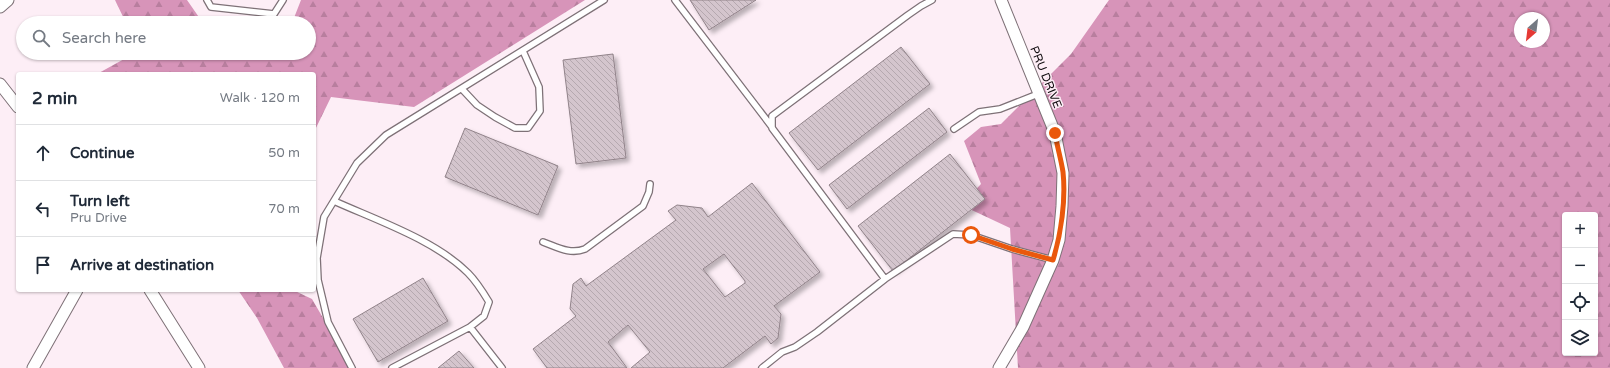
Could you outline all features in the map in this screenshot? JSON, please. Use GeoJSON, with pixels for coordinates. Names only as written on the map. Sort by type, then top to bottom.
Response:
{"type":"FeatureCollection","features":[{"type":"Feature","properties":{"kind":"street"},"geometry":{"type":"LineString","coordinates":[[0,7],[8,0]]}},
{"type":"Feature","properties":{"kind":"street","name":"PRU DRIVE"},"geometry":{"type":"LineString","coordinates":[[999,368],[1023,327],[1053,260],[1059,240],[1063,173],[1055,133],[1038,94],[1002,0]]}},
{"type":"Feature","properties":{"kind":"street"},"geometry":{"type":"LineString","coordinates":[[0,84],[16,104]]}},
{"type":"Feature","properties":{"kind":"street"},"geometry":{"type":"LineString","coordinates":[[34,368],[76,292]]}},
{"type":"Feature","properties":{"kind":"street"},"geometry":{"type":"LineString","coordinates":[[151,292],[200,368]]}},
{"type":"Feature","properties":{"kind":"lane"},"geometry":{"type":"LineString","coordinates":[[207,0],[211,7],[274,14],[283,0]]}},
{"type":"Feature","properties":{"kind":"lane"},"geometry":{"type":"LineString","coordinates":[[352,368],[328,322],[318,280],[317,258],[324,217],[357,163],[386,135],[604,0]]}},
{"type":"Feature","properties":{"kind":"lane"},"geometry":{"type":"LineString","coordinates":[[675,0],[885,279]]}},
{"type":"Feature","properties":{"kind":"lane"},"geometry":{"type":"LineString","coordinates":[[772,128],[772,116],[916,9],[932,0]]}},
{"type":"Feature","properties":{"kind":"lane"},"geometry":{"type":"LineString","coordinates":[[462,89],[478,105],[495,117],[515,128],[528,128],[540,111],[539,87],[523,51]]}},
{"type":"Feature","properties":{"kind":"lane"},"geometry":{"type":"LineString","coordinates":[[954,129],[979,112],[1000,109],[1038,94]]}},
{"type":"Feature","properties":{"kind":"lane"},"geometry":{"type":"LineString","coordinates":[[543,242],[570,252],[578,252],[585,249],[643,206],[649,192],[650,184]]}},
{"type":"Feature","properties":{"kind":"lane"},"geometry":{"type":"LineString","coordinates":[[334,201],[413,237],[446,254],[469,273],[489,302],[484,316],[470,327],[392,368]]}},
{"type":"Feature","properties":{"kind":"lane"},"geometry":{"type":"LineString","coordinates":[[762,368],[782,352],[795,347],[817,332],[885,279],[953,234],[971,235],[1012,249],[1053,260]]}},
{"type":"Feature","properties":{"kind":"lane"},"geometry":{"type":"LineString","coordinates":[[470,327],[502,368]]}},
{"type":"Feature","properties":{"kind":"green space"},"geometry":{"type":"Polygon","coordinates":[[[115,0],[187,0],[198,16],[123,16],[115,0]]]}},
{"type":"Feature","properties":{"kind":"green space"},"geometry":{"type":"Polygon","coordinates":[[[301,0],[585,0],[414,107],[331,97],[316,128],[316,72],[101,72],[122,60],[316,60],[316,16],[295,16],[301,0]]]}},
{"type":"Feature","properties":{"kind":"green space"},"geometry":{"type":"Polygon","coordinates":[[[1109,0],[1610,0],[1610,368],[1018,368],[1010,228],[961,205],[981,184],[964,141],[981,127],[1001,124],[1071,54],[1109,0]]]}},
{"type":"Feature","properties":{"kind":"green space"},"geometry":{"type":"Polygon","coordinates":[[[239,292],[297,292],[312,299],[352,368],[284,368],[257,318],[239,292]]]}},
{"type":"Feature","properties":{"kind":"building"},"geometry":{"type":"Polygon","coordinates":[[[690,0],[756,0],[709,30],[690,0]]]}},
{"type":"Feature","properties":{"kind":"building"},"geometry":{"type":"Polygon","coordinates":[[[901,47],[930,84],[818,170],[789,133],[901,47]]]}},
{"type":"Feature","properties":{"kind":"building"},"geometry":{"type":"Polygon","coordinates":[[[613,54],[626,158],[576,164],[563,60],[613,54]]]}},
{"type":"Feature","properties":{"kind":"building"},"geometry":{"type":"Polygon","coordinates":[[[929,108],[947,132],[847,209],[829,185],[929,108]]]}},
{"type":"Feature","properties":{"kind":"building"},"geometry":{"type":"Polygon","coordinates":[[[465,128],[558,166],[538,215],[445,177],[465,128]]]}},
{"type":"Feature","properties":{"kind":"building"},"geometry":{"type":"Polygon","coordinates":[[[950,154],[985,199],[893,271],[858,226],[950,154]]]}},
{"type":"Feature","properties":{"kind":"building"},"geometry":{"type":"Polygon","coordinates":[[[752,183],[820,272],[774,306],[781,314],[778,338],[771,344],[765,336],[723,368],[631,368],[650,352],[628,325],[608,342],[627,368],[547,368],[533,349],[576,316],[570,309],[573,284],[581,278],[586,286],[676,220],[668,211],[677,205],[702,208],[708,217],[752,183]],[[724,254],[703,269],[725,297],[745,283],[724,254]]]}},
{"type":"Feature","properties":{"kind":"building"},"geometry":{"type":"Polygon","coordinates":[[[423,278],[448,321],[378,362],[353,319],[423,278]]]}},
{"type":"Feature","properties":{"kind":"building"},"geometry":{"type":"Polygon","coordinates":[[[459,351],[474,368],[438,368],[459,351]]]}},
{"type":"Feature","properties":{"kind":"route"},"geometry":{"type":"LineString","coordinates":[[971,235],[1012,249],[1053,260],[1059,240],[1063,173],[1055,133]]}}]}
